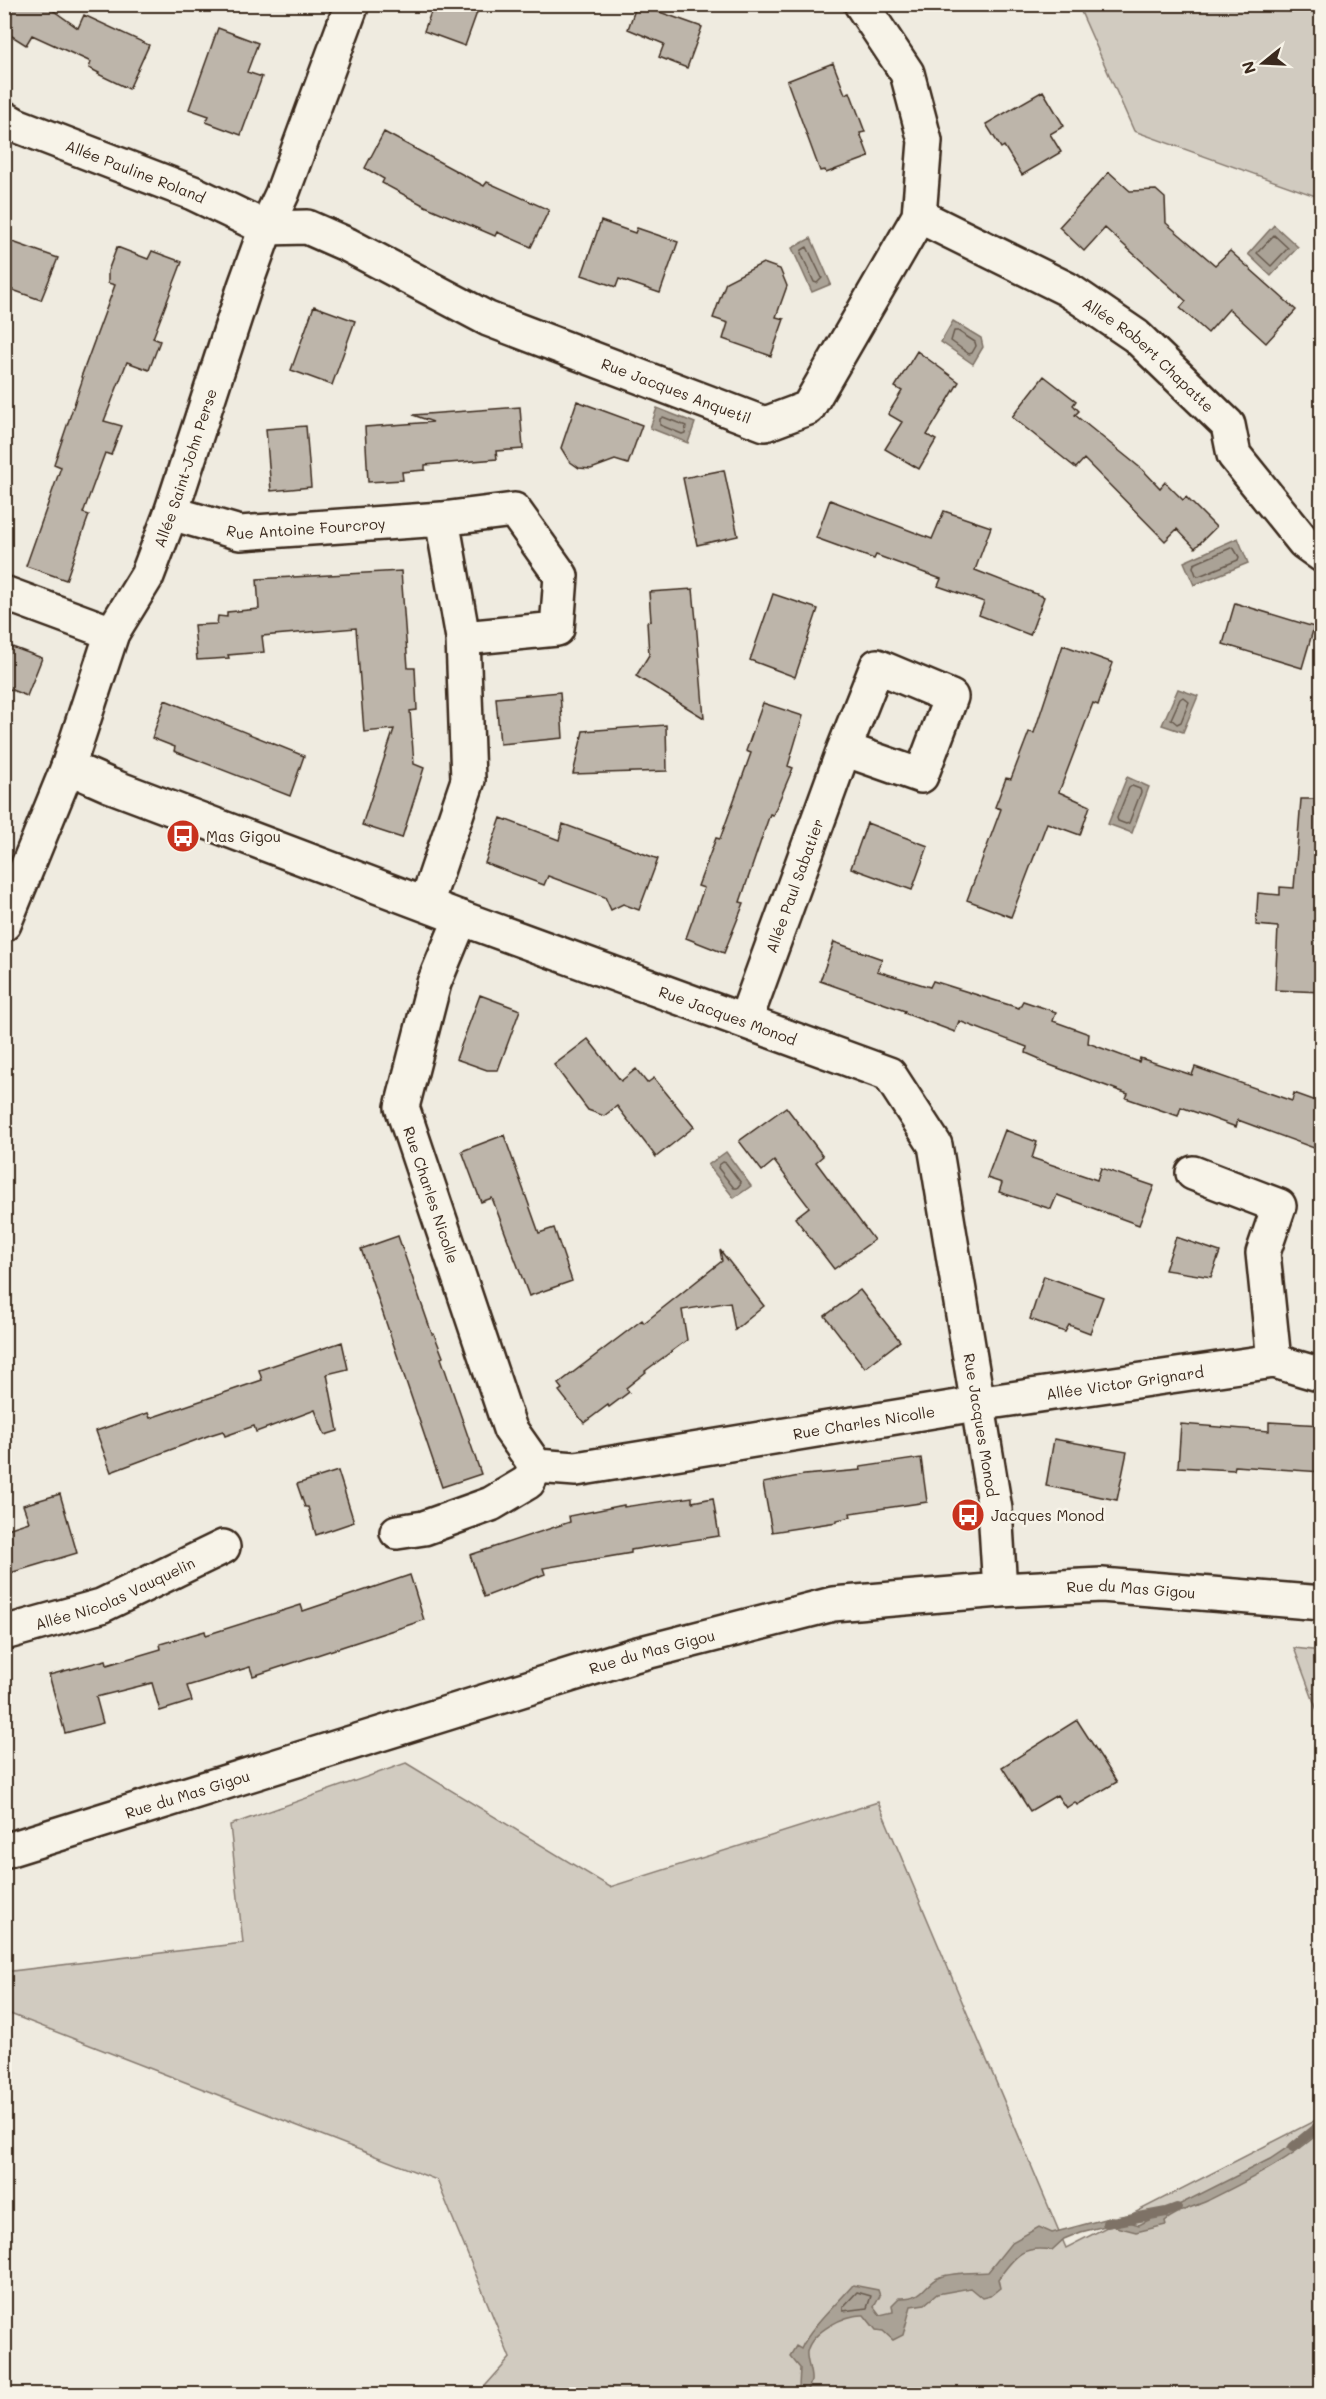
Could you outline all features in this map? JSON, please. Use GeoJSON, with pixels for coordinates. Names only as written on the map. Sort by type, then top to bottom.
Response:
{"type":"FeatureCollection","features":[{"type":"Feature","properties":{"kind":"street","name":"Allée Saint-John Perse"},"geometry":{"type":"LineString","coordinates":[[4,924],[68,767],[112,633],[147,576],[171,513],[266,228],[282,194],[352,4]]}},
{"type":"Feature","properties":{"kind":"street","name":"Rue Jacques Anquetil"},"geometry":{"type":"LineString","coordinates":[[266,228],[307,227],[348,245],[488,319],[765,424],[808,408],[919,216],[925,141],[907,73],[861,4]]}},
{"type":"Feature","properties":{"kind":"street","name":"Allée Pauline Roland"},"geometry":{"type":"LineString","coordinates":[[4,118],[16,125],[193,193],[266,228]]}},
{"type":"Feature","properties":{"kind":"street","name":"Allée Robert Chapatte"},"geometry":{"type":"LineString","coordinates":[[919,216],[1067,289],[1136,336],[1228,425],[1234,455],[1304,542],[1322,555]]}},
{"type":"Feature","properties":{"kind":"street","name":"Rue Antoine Fourcroy"},"geometry":{"type":"LineString","coordinates":[[171,513],[240,533],[442,519],[514,510],[561,576],[556,629],[463,638]]}},
{"type":"Feature","properties":{"kind":"street"},"geometry":{"type":"LineString","coordinates":[[426,904],[468,780],[463,638],[442,519]]}},
{"type":"Feature","properties":{"kind":"street"},"geometry":{"type":"LineString","coordinates":[[4,593],[112,633]]}},
{"type":"Feature","properties":{"kind":"street","name":"Allée Paul Sabatier"},"geometry":{"type":"LineString","coordinates":[[745,1021],[844,750]]}},
{"type":"Feature","properties":{"kind":"street","name":"Rue Jacques Monod"},"geometry":{"type":"LineString","coordinates":[[68,767],[109,785],[461,918],[889,1074],[935,1145],[995,1509],[1000,1590]]}},
{"type":"Feature","properties":{"kind":"street","name":"Rue Charles Nicolle"},"geometry":{"type":"LineString","coordinates":[[461,918],[435,983],[402,1107],[510,1429],[536,1466],[576,1469],[976,1404]]}},
{"type":"Feature","properties":{"kind":"street"},"geometry":{"type":"LineString","coordinates":[[1193,1173],[1278,1206],[1263,1253],[1274,1361]]}},
{"type":"Feature","properties":{"kind":"street","name":"Allée Victor Grignard"},"geometry":{"type":"LineString","coordinates":[[976,1404],[1274,1361],[1322,1375]]}},
{"type":"Feature","properties":{"kind":"street"},"geometry":{"type":"LineString","coordinates":[[397,1532],[423,1528],[491,1504],[528,1482],[536,1466]]}},
{"type":"Feature","properties":{"kind":"street","name":"Allée Nicolas Vauquelin"},"geometry":{"type":"LineString","coordinates":[[4,1633],[101,1606],[223,1547]]}},
{"type":"Feature","properties":{"kind":"street","name":"Rue du Mas Gigou"},"geometry":{"type":"LineString","coordinates":[[4,1851],[634,1655],[833,1604],[1000,1590],[1102,1585],[1322,1603]]}},
{"type":"Feature","properties":{"kind":"shaded area"},"geometry":{"type":"Polygon","coordinates":[[[1078,5],[1321,5],[1321,198],[1134,131],[1078,5]]]}},
{"type":"Feature","properties":{"kind":"shaded area"},"geometry":{"type":"Polygon","coordinates":[[[1294,1648],[1321,1651],[1321,1721],[1294,1648]]]}},
{"type":"Feature","properties":{"kind":"shaded area"},"geometry":{"type":"Polygon","coordinates":[[[406,1763],[610,1887],[878,1802],[1066,2248],[1318,2119],[1321,2113],[1321,2394],[478,2394],[510,2358],[437,2180],[5,2012],[4,1972],[243,1943],[230,1825],[406,1763]]]}},
{"type":"Feature","properties":{"kind":"water"},"geometry":{"type":"Polygon","coordinates":[[[1274,225],[1298,247],[1271,276],[1248,254],[1274,225]]]}},
{"type":"Feature","properties":{"kind":"water"},"geometry":{"type":"Polygon","coordinates":[[[811,238],[831,284],[812,292],[792,248],[811,238]]]}},
{"type":"Feature","properties":{"kind":"water"},"geometry":{"type":"Polygon","coordinates":[[[953,321],[981,338],[983,347],[973,364],[941,342],[953,321]]]}},
{"type":"Feature","properties":{"kind":"water"},"geometry":{"type":"Polygon","coordinates":[[[657,408],[695,423],[688,443],[650,428],[657,408]]]}},
{"type":"Feature","properties":{"kind":"water"},"geometry":{"type":"Polygon","coordinates":[[[1238,538],[1248,563],[1194,585],[1184,562],[1238,538]]]}},
{"type":"Feature","properties":{"kind":"water"},"geometry":{"type":"Polygon","coordinates":[[[1178,689],[1198,696],[1183,732],[1162,725],[1178,689]]]}},
{"type":"Feature","properties":{"kind":"water"},"geometry":{"type":"Polygon","coordinates":[[[1127,777],[1149,787],[1132,833],[1108,824],[1127,777]]]}},
{"type":"Feature","properties":{"kind":"water"},"geometry":{"type":"Polygon","coordinates":[[[726,1152],[751,1186],[734,1198],[708,1165],[726,1152]]]}},
{"type":"Feature","properties":{"kind":"water"},"geometry":{"type":"Polygon","coordinates":[[[1321,2125],[1321,2131],[1295,2152],[1252,2178],[1175,2214],[1165,2221],[1166,2225],[1136,2232],[1109,2225],[1081,2232],[1064,2239],[1052,2250],[1033,2249],[1020,2254],[998,2279],[1000,2288],[990,2296],[982,2298],[970,2288],[937,2294],[925,2304],[911,2306],[903,2335],[893,2340],[883,2331],[876,2330],[864,2315],[856,2315],[839,2321],[822,2331],[810,2345],[807,2355],[811,2381],[807,2394],[786,2394],[799,2387],[800,2368],[790,2356],[796,2346],[801,2349],[817,2325],[853,2285],[878,2290],[880,2296],[874,2307],[880,2315],[893,2312],[892,2305],[899,2298],[914,2296],[940,2277],[957,2273],[988,2272],[1012,2242],[1039,2227],[1052,2233],[1112,2217],[1139,2225],[1270,2159],[1321,2125]]]}},
{"type":"Feature","properties":{"kind":"building"},"geometry":{"type":"Polygon","coordinates":[[[4,4],[44,4],[78,28],[84,15],[149,45],[129,89],[89,68],[91,62],[32,35],[26,45],[4,31],[4,4]]]}},
{"type":"Feature","properties":{"kind":"building"},"geometry":{"type":"Polygon","coordinates":[[[434,4],[480,4],[465,46],[424,31],[434,4]]]}},
{"type":"Feature","properties":{"kind":"building"},"geometry":{"type":"Polygon","coordinates":[[[637,4],[702,27],[687,68],[659,57],[664,44],[628,29],[637,4]]]}},
{"type":"Feature","properties":{"kind":"building"},"geometry":{"type":"Polygon","coordinates":[[[218,28],[258,43],[247,72],[262,77],[241,135],[206,122],[209,116],[189,109],[218,28]]]}},
{"type":"Feature","properties":{"kind":"building"},"geometry":{"type":"Polygon","coordinates":[[[833,63],[845,94],[850,92],[865,132],[860,133],[869,157],[826,173],[825,170],[820,171],[787,81],[833,63]]]}},
{"type":"Feature","properties":{"kind":"building"},"geometry":{"type":"Polygon","coordinates":[[[1043,91],[1064,126],[1050,134],[1061,152],[1022,175],[1004,146],[1001,148],[986,124],[1043,91]]]}},
{"type":"Feature","properties":{"kind":"building"},"geometry":{"type":"Polygon","coordinates":[[[384,132],[484,186],[487,182],[549,210],[531,247],[497,232],[495,236],[425,206],[382,183],[384,179],[365,168],[384,132]]]}},
{"type":"Feature","properties":{"kind":"building"},"geometry":{"type":"Polygon","coordinates":[[[1109,172],[1130,191],[1156,190],[1165,198],[1166,223],[1215,265],[1230,251],[1296,310],[1266,343],[1229,309],[1208,333],[1180,308],[1186,301],[1105,228],[1084,251],[1059,227],[1109,172]]]}},
{"type":"Feature","properties":{"kind":"building"},"geometry":{"type":"Polygon","coordinates":[[[601,221],[635,233],[637,228],[678,242],[660,293],[619,279],[616,287],[582,275],[601,221]]]}},
{"type":"Feature","properties":{"kind":"building"},"geometry":{"type":"Polygon","coordinates":[[[4,239],[58,258],[41,300],[4,287],[4,239]]]}},
{"type":"Feature","properties":{"kind":"building"},"geometry":{"type":"Polygon","coordinates":[[[117,247],[148,259],[152,251],[182,262],[153,338],[160,341],[149,370],[127,362],[104,421],[122,426],[111,455],[105,453],[83,513],[89,515],[66,580],[26,566],[61,467],[54,464],[83,378],[81,377],[115,285],[108,283],[108,271],[117,247]]]}},
{"type":"Feature","properties":{"kind":"building"},"geometry":{"type":"Polygon","coordinates":[[[763,263],[780,269],[787,286],[776,317],[784,319],[771,356],[723,339],[728,323],[713,318],[726,282],[763,263]]]}},
{"type":"Feature","properties":{"kind":"building"},"geometry":{"type":"Polygon","coordinates":[[[314,306],[355,321],[332,385],[291,370],[314,306]]]}},
{"type":"Feature","properties":{"kind":"building"},"geometry":{"type":"Polygon","coordinates":[[[917,351],[959,382],[927,435],[936,440],[919,469],[885,449],[902,422],[888,414],[902,391],[895,387],[917,351]]]}},
{"type":"Feature","properties":{"kind":"building"},"geometry":{"type":"Polygon","coordinates":[[[1044,376],[1076,401],[1073,405],[1079,411],[1075,415],[1143,470],[1160,488],[1165,482],[1183,500],[1186,497],[1216,527],[1195,548],[1177,529],[1165,541],[1084,459],[1076,468],[1012,417],[1044,376]]]}},
{"type":"Feature","properties":{"kind":"building"},"geometry":{"type":"Polygon","coordinates":[[[577,401],[642,425],[628,464],[615,460],[591,469],[579,468],[569,461],[561,448],[577,401]]]}},
{"type":"Feature","properties":{"kind":"building"},"geometry":{"type":"Polygon","coordinates":[[[520,407],[523,449],[496,451],[497,459],[425,465],[425,470],[402,472],[403,480],[368,482],[365,427],[433,422],[413,415],[520,407]]]}},
{"type":"Feature","properties":{"kind":"building"},"geometry":{"type":"Polygon","coordinates":[[[306,426],[311,487],[271,491],[266,429],[306,426]]]}},
{"type":"Feature","properties":{"kind":"building"},"geometry":{"type":"Polygon","coordinates":[[[724,470],[738,536],[697,545],[683,478],[724,470]]]}},
{"type":"Feature","properties":{"kind":"building"},"geometry":{"type":"Polygon","coordinates":[[[830,500],[932,539],[944,511],[991,527],[975,570],[1044,597],[1030,635],[979,615],[984,602],[938,586],[941,579],[876,555],[874,559],[816,538],[830,500]]]}},
{"type":"Feature","properties":{"kind":"building"},"geometry":{"type":"Polygon","coordinates":[[[401,571],[408,668],[415,668],[417,710],[410,711],[414,764],[424,768],[402,838],[362,825],[394,729],[364,732],[356,628],[262,636],[264,652],[228,655],[229,658],[197,660],[194,625],[217,624],[218,616],[227,617],[227,612],[259,609],[257,579],[401,571]]]}},
{"type":"Feature","properties":{"kind":"building"},"geometry":{"type":"Polygon","coordinates":[[[693,589],[704,718],[636,676],[649,655],[647,622],[651,621],[649,592],[693,589]]]}},
{"type":"Feature","properties":{"kind":"building"},"geometry":{"type":"Polygon","coordinates":[[[773,594],[818,609],[795,677],[750,660],[773,594]]]}},
{"type":"Feature","properties":{"kind":"building"},"geometry":{"type":"Polygon","coordinates":[[[1235,603],[1314,627],[1302,668],[1223,644],[1235,603]]]}},
{"type":"Feature","properties":{"kind":"building"},"geometry":{"type":"Polygon","coordinates":[[[4,644],[42,658],[27,696],[4,687],[4,644]]]}},
{"type":"Feature","properties":{"kind":"building"},"geometry":{"type":"Polygon","coordinates":[[[1063,645],[1113,663],[1098,705],[1093,703],[1059,792],[1090,806],[1080,835],[1047,823],[1011,917],[967,900],[1001,809],[995,807],[1006,778],[1011,779],[1029,732],[1034,733],[1063,645]]]}},
{"type":"Feature","properties":{"kind":"building"},"geometry":{"type":"Polygon","coordinates":[[[560,692],[563,738],[500,744],[496,698],[560,692]]]}},
{"type":"Feature","properties":{"kind":"building"},"geometry":{"type":"Polygon","coordinates":[[[165,700],[304,756],[290,796],[174,751],[175,747],[152,738],[165,700]]]}},
{"type":"Feature","properties":{"kind":"building"},"geometry":{"type":"Polygon","coordinates":[[[763,703],[803,716],[788,766],[793,768],[773,815],[770,814],[740,902],[744,903],[724,953],[686,938],[704,888],[698,886],[716,838],[720,839],[751,753],[746,751],[763,703]]]}},
{"type":"Feature","properties":{"kind":"building"},"geometry":{"type":"Polygon","coordinates":[[[666,725],[667,771],[573,774],[583,731],[666,725]]]}},
{"type":"Feature","properties":{"kind":"building"},"geometry":{"type":"Polygon","coordinates":[[[1301,799],[1322,799],[1322,992],[1275,990],[1278,927],[1256,925],[1258,893],[1280,895],[1280,887],[1294,888],[1301,799]]]}},
{"type":"Feature","properties":{"kind":"building"},"geometry":{"type":"Polygon","coordinates":[[[501,818],[559,840],[563,824],[658,859],[639,910],[623,904],[611,910],[605,897],[548,876],[544,885],[485,863],[501,818]]]}},
{"type":"Feature","properties":{"kind":"building"},"geometry":{"type":"Polygon","coordinates":[[[867,823],[928,846],[912,890],[851,868],[867,823]]]}},
{"type":"Feature","properties":{"kind":"building"},"geometry":{"type":"Polygon","coordinates":[[[834,942],[882,959],[877,971],[930,987],[933,981],[1019,1008],[1023,1001],[1056,1012],[1053,1021],[1089,1034],[1088,1043],[1139,1062],[1140,1058],[1192,1075],[1195,1067],[1292,1101],[1294,1093],[1322,1103],[1322,1151],[1238,1120],[1236,1127],[1181,1107],[1178,1116],[1126,1098],[1128,1094],[1039,1061],[1040,1059],[1026,1053],[1027,1047],[959,1021],[955,1032],[904,1013],[905,1011],[820,981],[834,942]]]}},
{"type":"Feature","properties":{"kind":"building"},"geometry":{"type":"Polygon","coordinates":[[[480,995],[520,1010],[498,1070],[487,1070],[456,1059],[480,995]]]}},
{"type":"Feature","properties":{"kind":"building"},"geometry":{"type":"Polygon","coordinates":[[[588,1039],[621,1081],[636,1069],[647,1083],[654,1078],[694,1127],[656,1157],[617,1106],[604,1116],[588,1110],[554,1065],[588,1039]]]}},
{"type":"Feature","properties":{"kind":"building"},"geometry":{"type":"Polygon","coordinates":[[[786,1107],[823,1156],[816,1162],[874,1240],[834,1269],[795,1218],[809,1207],[774,1161],[762,1171],[739,1141],[786,1107]]]}},
{"type":"Feature","properties":{"kind":"building"},"geometry":{"type":"Polygon","coordinates":[[[1005,1130],[1037,1142],[1032,1158],[1097,1180],[1101,1168],[1154,1186],[1139,1225],[1057,1195],[1051,1209],[999,1192],[1002,1183],[987,1178],[1005,1130]]]}},
{"type":"Feature","properties":{"kind":"building"},"geometry":{"type":"Polygon","coordinates":[[[504,1135],[539,1233],[554,1228],[572,1281],[529,1296],[492,1198],[481,1202],[462,1151],[504,1135]]]}},
{"type":"Feature","properties":{"kind":"building"},"geometry":{"type":"Polygon","coordinates":[[[398,1236],[432,1334],[434,1334],[443,1357],[441,1358],[481,1474],[442,1487],[361,1249],[398,1236]]]}},
{"type":"Feature","properties":{"kind":"building"},"geometry":{"type":"Polygon","coordinates":[[[1176,1237],[1220,1252],[1211,1277],[1165,1270],[1176,1237]]]}},
{"type":"Feature","properties":{"kind":"building"},"geometry":{"type":"Polygon","coordinates":[[[720,1250],[764,1306],[735,1330],[730,1302],[682,1310],[687,1340],[626,1388],[629,1392],[584,1423],[559,1391],[562,1389],[558,1384],[642,1320],[644,1323],[722,1261],[720,1250]]]}},
{"type":"Feature","properties":{"kind":"building"},"geometry":{"type":"Polygon","coordinates":[[[1044,1276],[1103,1297],[1090,1333],[1069,1325],[1065,1332],[1030,1319],[1044,1276]]]}},
{"type":"Feature","properties":{"kind":"building"},"geometry":{"type":"Polygon","coordinates":[[[860,1290],[900,1341],[865,1368],[825,1316],[860,1290]]]}},
{"type":"Feature","properties":{"kind":"building"},"geometry":{"type":"Polygon","coordinates":[[[342,1342],[348,1369],[327,1374],[338,1431],[325,1435],[315,1410],[256,1432],[254,1426],[225,1436],[223,1431],[111,1472],[96,1431],[148,1413],[150,1418],[262,1380],[259,1370],[342,1342]]]}},
{"type":"Feature","properties":{"kind":"building"},"geometry":{"type":"Polygon","coordinates":[[[1269,1422],[1322,1425],[1322,1472],[1235,1466],[1234,1470],[1178,1467],[1181,1424],[1269,1431],[1269,1422]]]}},
{"type":"Feature","properties":{"kind":"building"},"geometry":{"type":"Polygon","coordinates":[[[1054,1439],[1127,1452],[1117,1500],[1046,1486],[1054,1439]]]}},
{"type":"Feature","properties":{"kind":"building"},"geometry":{"type":"Polygon","coordinates":[[[921,1458],[927,1502],[850,1513],[851,1517],[837,1520],[837,1522],[772,1532],[763,1483],[804,1475],[861,1470],[860,1467],[921,1458]]]}},
{"type":"Feature","properties":{"kind":"building"},"geometry":{"type":"Polygon","coordinates":[[[338,1471],[354,1522],[316,1535],[308,1507],[305,1507],[297,1484],[338,1471]]]}},
{"type":"Feature","properties":{"kind":"building"},"geometry":{"type":"Polygon","coordinates":[[[60,1494],[77,1553],[10,1573],[4,1556],[4,1530],[29,1522],[23,1505],[60,1494]]]}},
{"type":"Feature","properties":{"kind":"building"},"geometry":{"type":"Polygon","coordinates":[[[692,1497],[692,1502],[713,1498],[719,1536],[631,1550],[631,1553],[543,1568],[545,1574],[484,1597],[470,1555],[570,1522],[569,1516],[624,1505],[624,1507],[692,1497]]]}},
{"type":"Feature","properties":{"kind":"building"},"geometry":{"type":"Polygon","coordinates":[[[410,1575],[424,1620],[253,1676],[250,1667],[187,1686],[192,1701],[160,1711],[152,1683],[96,1697],[103,1723],[65,1733],[49,1675],[106,1660],[107,1665],[161,1649],[160,1644],[205,1631],[206,1635],[301,1605],[303,1611],[410,1575]]]}},
{"type":"Feature","properties":{"kind":"building"},"geometry":{"type":"Polygon","coordinates":[[[1077,1720],[1117,1782],[1077,1805],[1075,1802],[1066,1808],[1057,1795],[1030,1811],[1002,1767],[1077,1720]]]}},
{"type":"Feature","properties":{"kind":"waterway"},"geometry":{"type":"LineString","coordinates":[[1293,2147],[1322,2123]]}},
{"type":"Feature","properties":{"kind":"waterway"},"geometry":{"type":"LineString","coordinates":[[1107,2223],[1177,2208]]}},
{"type":"Feature","properties":{"kind":"place","name":"Mas Gigou"},"geometry":{"type":"Point","coordinates":[183,836]}},
{"type":"Feature","properties":{"kind":"place","name":"Jacques Monod"},"geometry":{"type":"Point","coordinates":[968,1515]}}]}
